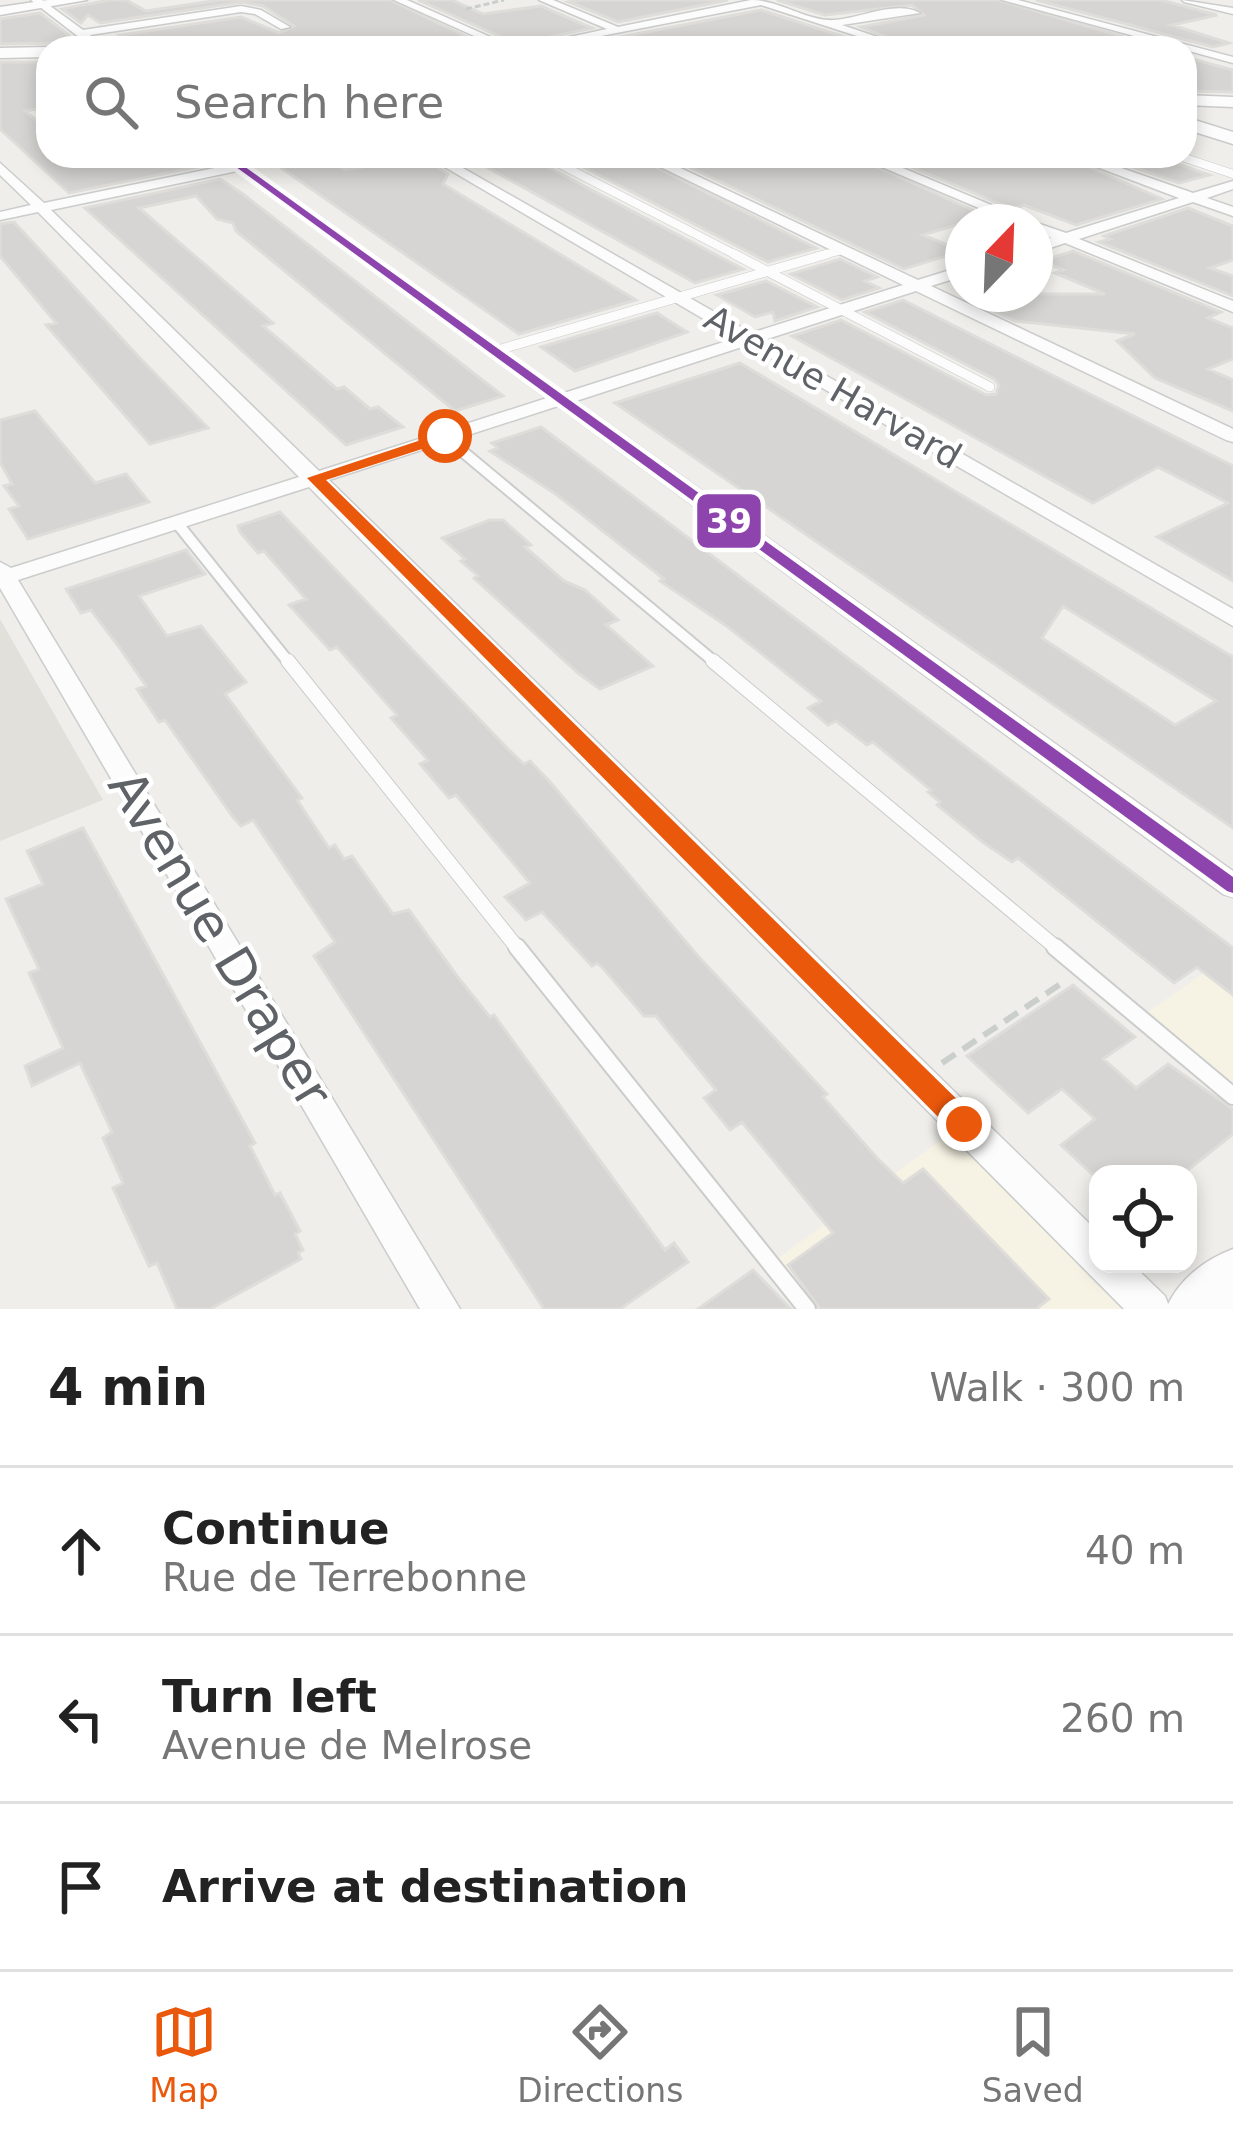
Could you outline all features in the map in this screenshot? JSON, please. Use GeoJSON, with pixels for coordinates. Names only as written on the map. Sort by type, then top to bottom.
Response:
{"type":"FeatureCollection","features":[{"type":"Feature","properties":{"kind":"street"},"geometry":{"type":"LineString","coordinates":[[0,9],[80,0]]}},
{"type":"Feature","properties":{"kind":"street"},"geometry":{"type":"LineString","coordinates":[[85,33],[242,9],[225,0]]}},
{"type":"Feature","properties":{"kind":"street"},"geometry":{"type":"LineString","coordinates":[[400,0],[482,36]]}},
{"type":"Feature","properties":{"kind":"street"},"geometry":{"type":"LineString","coordinates":[[544,0],[614,28],[758,1],[867,36]]}},
{"type":"Feature","properties":{"kind":"street"},"geometry":{"type":"LineString","coordinates":[[1007,0],[1143,36]]}},
{"type":"Feature","properties":{"kind":"street"},"geometry":{"type":"LineString","coordinates":[[1187,0],[1233,11]]}},
{"type":"Feature","properties":{"kind":"street"},"geometry":{"type":"LineString","coordinates":[[42,2],[88,36]]}},
{"type":"Feature","properties":{"kind":"street"},"geometry":{"type":"LineString","coordinates":[[907,10],[917,12],[835,26],[907,10]]}},
{"type":"Feature","properties":{"kind":"street"},"geometry":{"type":"LineString","coordinates":[[592,36],[615,32],[614,28]]}},
{"type":"Feature","properties":{"kind":"street"},"geometry":{"type":"LineString","coordinates":[[1197,50],[1233,60]]}},
{"type":"Feature","properties":{"kind":"street"},"geometry":{"type":"LineString","coordinates":[[0,53],[36,52]]}},
{"type":"Feature","properties":{"kind":"street"},"geometry":{"type":"LineString","coordinates":[[1197,96],[1233,98]]}},
{"type":"Feature","properties":{"kind":"street"},"geometry":{"type":"LineString","coordinates":[[1197,127],[1233,138]]}},
{"type":"Feature","properties":{"kind":"street"},"geometry":{"type":"LineString","coordinates":[[0,167],[1089,1248]]}},
{"type":"Feature","properties":{"kind":"street"},"geometry":{"type":"LineString","coordinates":[[0,216],[203,168]]}},
{"type":"Feature","properties":{"kind":"street"},"geometry":{"type":"LineString","coordinates":[[241,168],[1233,886]]}},
{"type":"Feature","properties":{"kind":"street","name":"Avenue Harvard"},"geometry":{"type":"LineString","coordinates":[[455,168],[1233,619]]}},
{"type":"Feature","properties":{"kind":"street"},"geometry":{"type":"LineString","coordinates":[[670,168],[1233,436]]}},
{"type":"Feature","properties":{"kind":"street"},"geometry":{"type":"LineString","coordinates":[[892,168],[980,204]]}},
{"type":"Feature","properties":{"kind":"street"},"geometry":{"type":"LineString","coordinates":[[1109,168],[1233,212]]}},
{"type":"Feature","properties":{"kind":"street"},"geometry":{"type":"LineString","coordinates":[[1053,242],[1233,185]]}},
{"type":"Feature","properties":{"kind":"street"},"geometry":{"type":"LineString","coordinates":[[1053,233],[1233,307]]}},
{"type":"Feature","properties":{"kind":"street"},"geometry":{"type":"LineString","coordinates":[[9,574],[945,277]]}},
{"type":"Feature","properties":{"kind":"street","name":"Avenue Draper"},"geometry":{"type":"LineString","coordinates":[[9,574],[441,1309]]}},
{"type":"Feature","properties":{"kind":"street"},"geometry":{"type":"LineString","coordinates":[[1114,1273],[1150,1309]]}},
{"type":"Feature","properties":{"kind":"street"},"geometry":{"type":"LineString","coordinates":[[1196,1309],[1233,1276]]}},
{"type":"Feature","properties":{"kind":"lane"},"geometry":{"type":"LineString","coordinates":[[1197,162],[1233,174]]}},
{"type":"Feature","properties":{"kind":"lane"},"geometry":{"type":"LineString","coordinates":[[567,168],[991,387]]}},
{"type":"Feature","properties":{"kind":"lane"},"geometry":{"type":"LineString","coordinates":[[491,352],[842,250]]}},
{"type":"Feature","properties":{"kind":"lane"},"geometry":{"type":"LineString","coordinates":[[445,436],[1233,1096]]}},
{"type":"Feature","properties":{"kind":"lane"},"geometry":{"type":"LineString","coordinates":[[177,523],[807,1309]]}},
{"type":"Feature","properties":{"kind":"path"},"geometry":{"type":"LineString","coordinates":[[459,8],[476,10],[504,0]]}},
{"type":"Feature","properties":{"kind":"path"},"geometry":{"type":"LineString","coordinates":[[940,1064],[1082,970]]}},
{"type":"Feature","properties":{"kind":"shaded area"},"geometry":{"type":"Polygon","coordinates":[[[0,619],[103,800],[0,841],[0,619]]]}},
{"type":"Feature","properties":{"kind":"shaded area"},"geometry":{"type":"Polygon","coordinates":[[[1233,953],[1233,1096],[1142,1016],[1233,953]]]}},
{"type":"Feature","properties":{"kind":"shaded area"},"geometry":{"type":"Polygon","coordinates":[[[963,1124],[1089,1255],[1089,1273],[1109,1273],[1151,1309],[807,1309],[770,1264],[963,1124]]]}},
{"type":"Feature","properties":{"kind":"building"},"geometry":{"type":"Polygon","coordinates":[[[110,0],[126,0],[146,11],[220,0],[390,0],[465,36],[122,36],[241,17],[279,33],[294,26],[263,6],[242,2],[100,23],[88,15],[81,23],[62,9],[110,0]]]}},
{"type":"Feature","properties":{"kind":"building"},"geometry":{"type":"Polygon","coordinates":[[[418,0],[452,0],[483,14],[541,6],[592,28],[554,36],[499,36],[418,0]]]}},
{"type":"Feature","properties":{"kind":"building"},"geometry":{"type":"Polygon","coordinates":[[[728,0],[618,22],[569,2],[728,0]]]}},
{"type":"Feature","properties":{"kind":"building"},"geometry":{"type":"Polygon","coordinates":[[[777,0],[998,0],[1120,36],[884,36],[861,27],[924,15],[912,5],[825,15],[777,0]]]}},
{"type":"Feature","properties":{"kind":"building"},"geometry":{"type":"Polygon","coordinates":[[[1036,0],[1161,0],[1217,15],[1172,25],[1229,43],[1213,47],[1197,43],[1197,36],[1172,36],[1036,0]]]}},
{"type":"Feature","properties":{"kind":"building"},"geometry":{"type":"Polygon","coordinates":[[[761,10],[842,36],[626,36],[761,10]]]}},
{"type":"Feature","properties":{"kind":"building"},"geometry":{"type":"Polygon","coordinates":[[[40,13],[69,35],[36,36],[36,43],[0,44],[0,19],[40,13]]]}},
{"type":"Feature","properties":{"kind":"building"},"geometry":{"type":"Polygon","coordinates":[[[1197,60],[1233,70],[1233,92],[1197,91],[1197,60]]]}},
{"type":"Feature","properties":{"kind":"building"},"geometry":{"type":"Polygon","coordinates":[[[0,62],[36,62],[36,109],[25,111],[36,120],[36,162],[0,129],[0,62]]]}},
{"type":"Feature","properties":{"kind":"building"},"geometry":{"type":"Polygon","coordinates":[[[42,168],[192,168],[69,193],[42,168]]]}},
{"type":"Feature","properties":{"kind":"building"},"geometry":{"type":"Polygon","coordinates":[[[281,168],[439,168],[448,174],[443,184],[636,300],[519,334],[281,168]]]}},
{"type":"Feature","properties":{"kind":"building"},"geometry":{"type":"Polygon","coordinates":[[[489,168],[550,168],[743,269],[695,283],[489,168]]]}},
{"type":"Feature","properties":{"kind":"building"},"geometry":{"type":"Polygon","coordinates":[[[585,168],[658,168],[816,248],[768,262],[585,168]]]}},
{"type":"Feature","properties":{"kind":"building"},"geometry":{"type":"Polygon","coordinates":[[[691,168],[879,168],[959,204],[945,204],[945,228],[923,235],[945,244],[945,256],[904,269],[691,168]]]}},
{"type":"Feature","properties":{"kind":"building"},"geometry":{"type":"Polygon","coordinates":[[[914,168],[1091,168],[1162,199],[1076,225],[1053,216],[1053,204],[1000,204],[914,168]]]}},
{"type":"Feature","properties":{"kind":"building"},"geometry":{"type":"Polygon","coordinates":[[[1136,168],[1189,168],[1209,175],[1179,183],[1136,168]]]}},
{"type":"Feature","properties":{"kind":"building"},"geometry":{"type":"Polygon","coordinates":[[[220,179],[503,396],[455,411],[236,231],[233,223],[217,219],[196,196],[139,208],[273,323],[263,326],[337,389],[344,387],[370,409],[378,407],[403,427],[346,445],[85,208],[220,179]]]}},
{"type":"Feature","properties":{"kind":"building"},"geometry":{"type":"Polygon","coordinates":[[[1188,208],[1233,226],[1233,260],[1210,268],[1233,276],[1233,296],[1099,242],[1110,239],[1104,236],[1188,208]]]}},
{"type":"Feature","properties":{"kind":"building"},"geometry":{"type":"Polygon","coordinates":[[[14,222],[208,428],[150,444],[46,325],[56,323],[0,256],[0,224],[14,222]]]}},
{"type":"Feature","properties":{"kind":"building"},"geometry":{"type":"Polygon","coordinates":[[[1073,251],[1221,312],[1208,318],[1233,328],[1233,359],[1208,369],[1233,380],[1233,411],[1155,378],[1117,341],[1135,334],[1015,321],[996,312],[1053,312],[1053,294],[1105,294],[1055,273],[1063,270],[1053,266],[1053,257],[1073,251]]]}},
{"type":"Feature","properties":{"kind":"building"},"geometry":{"type":"Polygon","coordinates":[[[840,259],[877,277],[865,281],[879,288],[842,300],[791,274],[840,259]]]}},
{"type":"Feature","properties":{"kind":"building"},"geometry":{"type":"Polygon","coordinates":[[[766,281],[817,307],[775,321],[773,312],[755,317],[717,295],[766,281]]]}},
{"type":"Feature","properties":{"kind":"building"},"geometry":{"type":"Polygon","coordinates":[[[903,300],[1233,466],[1233,581],[1157,537],[1228,503],[1158,467],[1093,503],[792,336],[841,320],[986,395],[996,394],[999,385],[994,379],[865,312],[903,300]]]}},
{"type":"Feature","properties":{"kind":"building"},"geometry":{"type":"Polygon","coordinates":[[[657,313],[687,332],[575,371],[541,347],[657,313]]]}},
{"type":"Feature","properties":{"kind":"building"},"geometry":{"type":"Polygon","coordinates":[[[740,363],[1233,657],[1233,828],[615,403],[740,363]],[[1063,606],[1042,638],[1175,725],[1216,701],[1063,606]]]}},
{"type":"Feature","properties":{"kind":"building"},"geometry":{"type":"Polygon","coordinates":[[[35,411],[95,483],[126,474],[149,502],[28,539],[9,509],[19,506],[4,486],[12,484],[0,462],[0,420],[35,411]]]}},
{"type":"Feature","properties":{"kind":"building"},"geometry":{"type":"Polygon","coordinates":[[[541,427],[1233,948],[1233,995],[1197,967],[1174,983],[1018,858],[1012,862],[984,843],[873,742],[867,745],[836,721],[828,725],[808,708],[821,701],[728,627],[660,581],[664,579],[557,495],[490,451],[498,448],[492,443],[541,427]]]}},
{"type":"Feature","properties":{"kind":"building"},"geometry":{"type":"Polygon","coordinates":[[[280,512],[509,750],[524,764],[530,761],[550,782],[697,955],[827,1094],[823,1097],[877,1158],[903,1183],[923,1169],[1049,1299],[1036,1309],[820,1309],[788,1265],[833,1233],[742,1122],[730,1130],[704,1098],[716,1090],[656,1016],[644,1016],[602,967],[592,966],[542,912],[526,920],[505,897],[530,883],[456,795],[449,798],[420,764],[428,760],[391,718],[397,715],[337,647],[330,650],[289,605],[306,599],[264,551],[258,553],[240,532],[238,526],[280,512]]]}},
{"type":"Feature","properties":{"kind":"building"},"geometry":{"type":"Polygon","coordinates":[[[490,520],[503,520],[564,581],[585,590],[618,620],[606,625],[653,666],[600,689],[578,673],[474,578],[478,576],[461,561],[465,559],[442,538],[490,520]]]}},
{"type":"Feature","properties":{"kind":"building"},"geometry":{"type":"Polygon","coordinates":[[[186,550],[205,574],[139,596],[167,636],[201,626],[246,682],[225,694],[302,798],[297,800],[329,848],[335,845],[344,859],[352,856],[393,914],[409,910],[490,1017],[494,1015],[665,1250],[674,1243],[688,1262],[620,1309],[544,1309],[314,956],[335,942],[253,820],[241,826],[233,817],[165,720],[159,722],[137,689],[146,686],[119,647],[91,610],[81,613],[66,589],[186,550]]]}},
{"type":"Feature","properties":{"kind":"building"},"geometry":{"type":"Polygon","coordinates":[[[83,828],[255,1143],[250,1146],[275,1195],[280,1193],[300,1231],[295,1234],[303,1250],[298,1253],[301,1259],[210,1309],[177,1309],[157,1263],[149,1266],[113,1188],[123,1183],[103,1138],[112,1132],[80,1063],[32,1086],[25,1066],[63,1048],[29,973],[39,969],[6,899],[43,884],[27,851],[83,828]]]}},
{"type":"Feature","properties":{"kind":"building"},"geometry":{"type":"Polygon","coordinates":[[[1073,985],[1135,1037],[1103,1059],[1136,1088],[1168,1064],[1233,1109],[1233,1134],[1194,1165],[1089,1165],[1089,1171],[1061,1145],[1095,1119],[1062,1089],[1028,1113],[967,1056],[1073,985]]]}},
{"type":"Feature","properties":{"kind":"building"},"geometry":{"type":"Polygon","coordinates":[[[753,1270],[791,1309],[698,1309],[753,1270]]]}},
{"type":"Feature","properties":{"kind":"transit line","name":"39"},"geometry":{"type":"LineString","coordinates":[[242,168],[1233,886]]}},
{"type":"Feature","properties":{"kind":"route"},"geometry":{"type":"LineString","coordinates":[[445,436],[315,478],[964,1124]]}}]}
